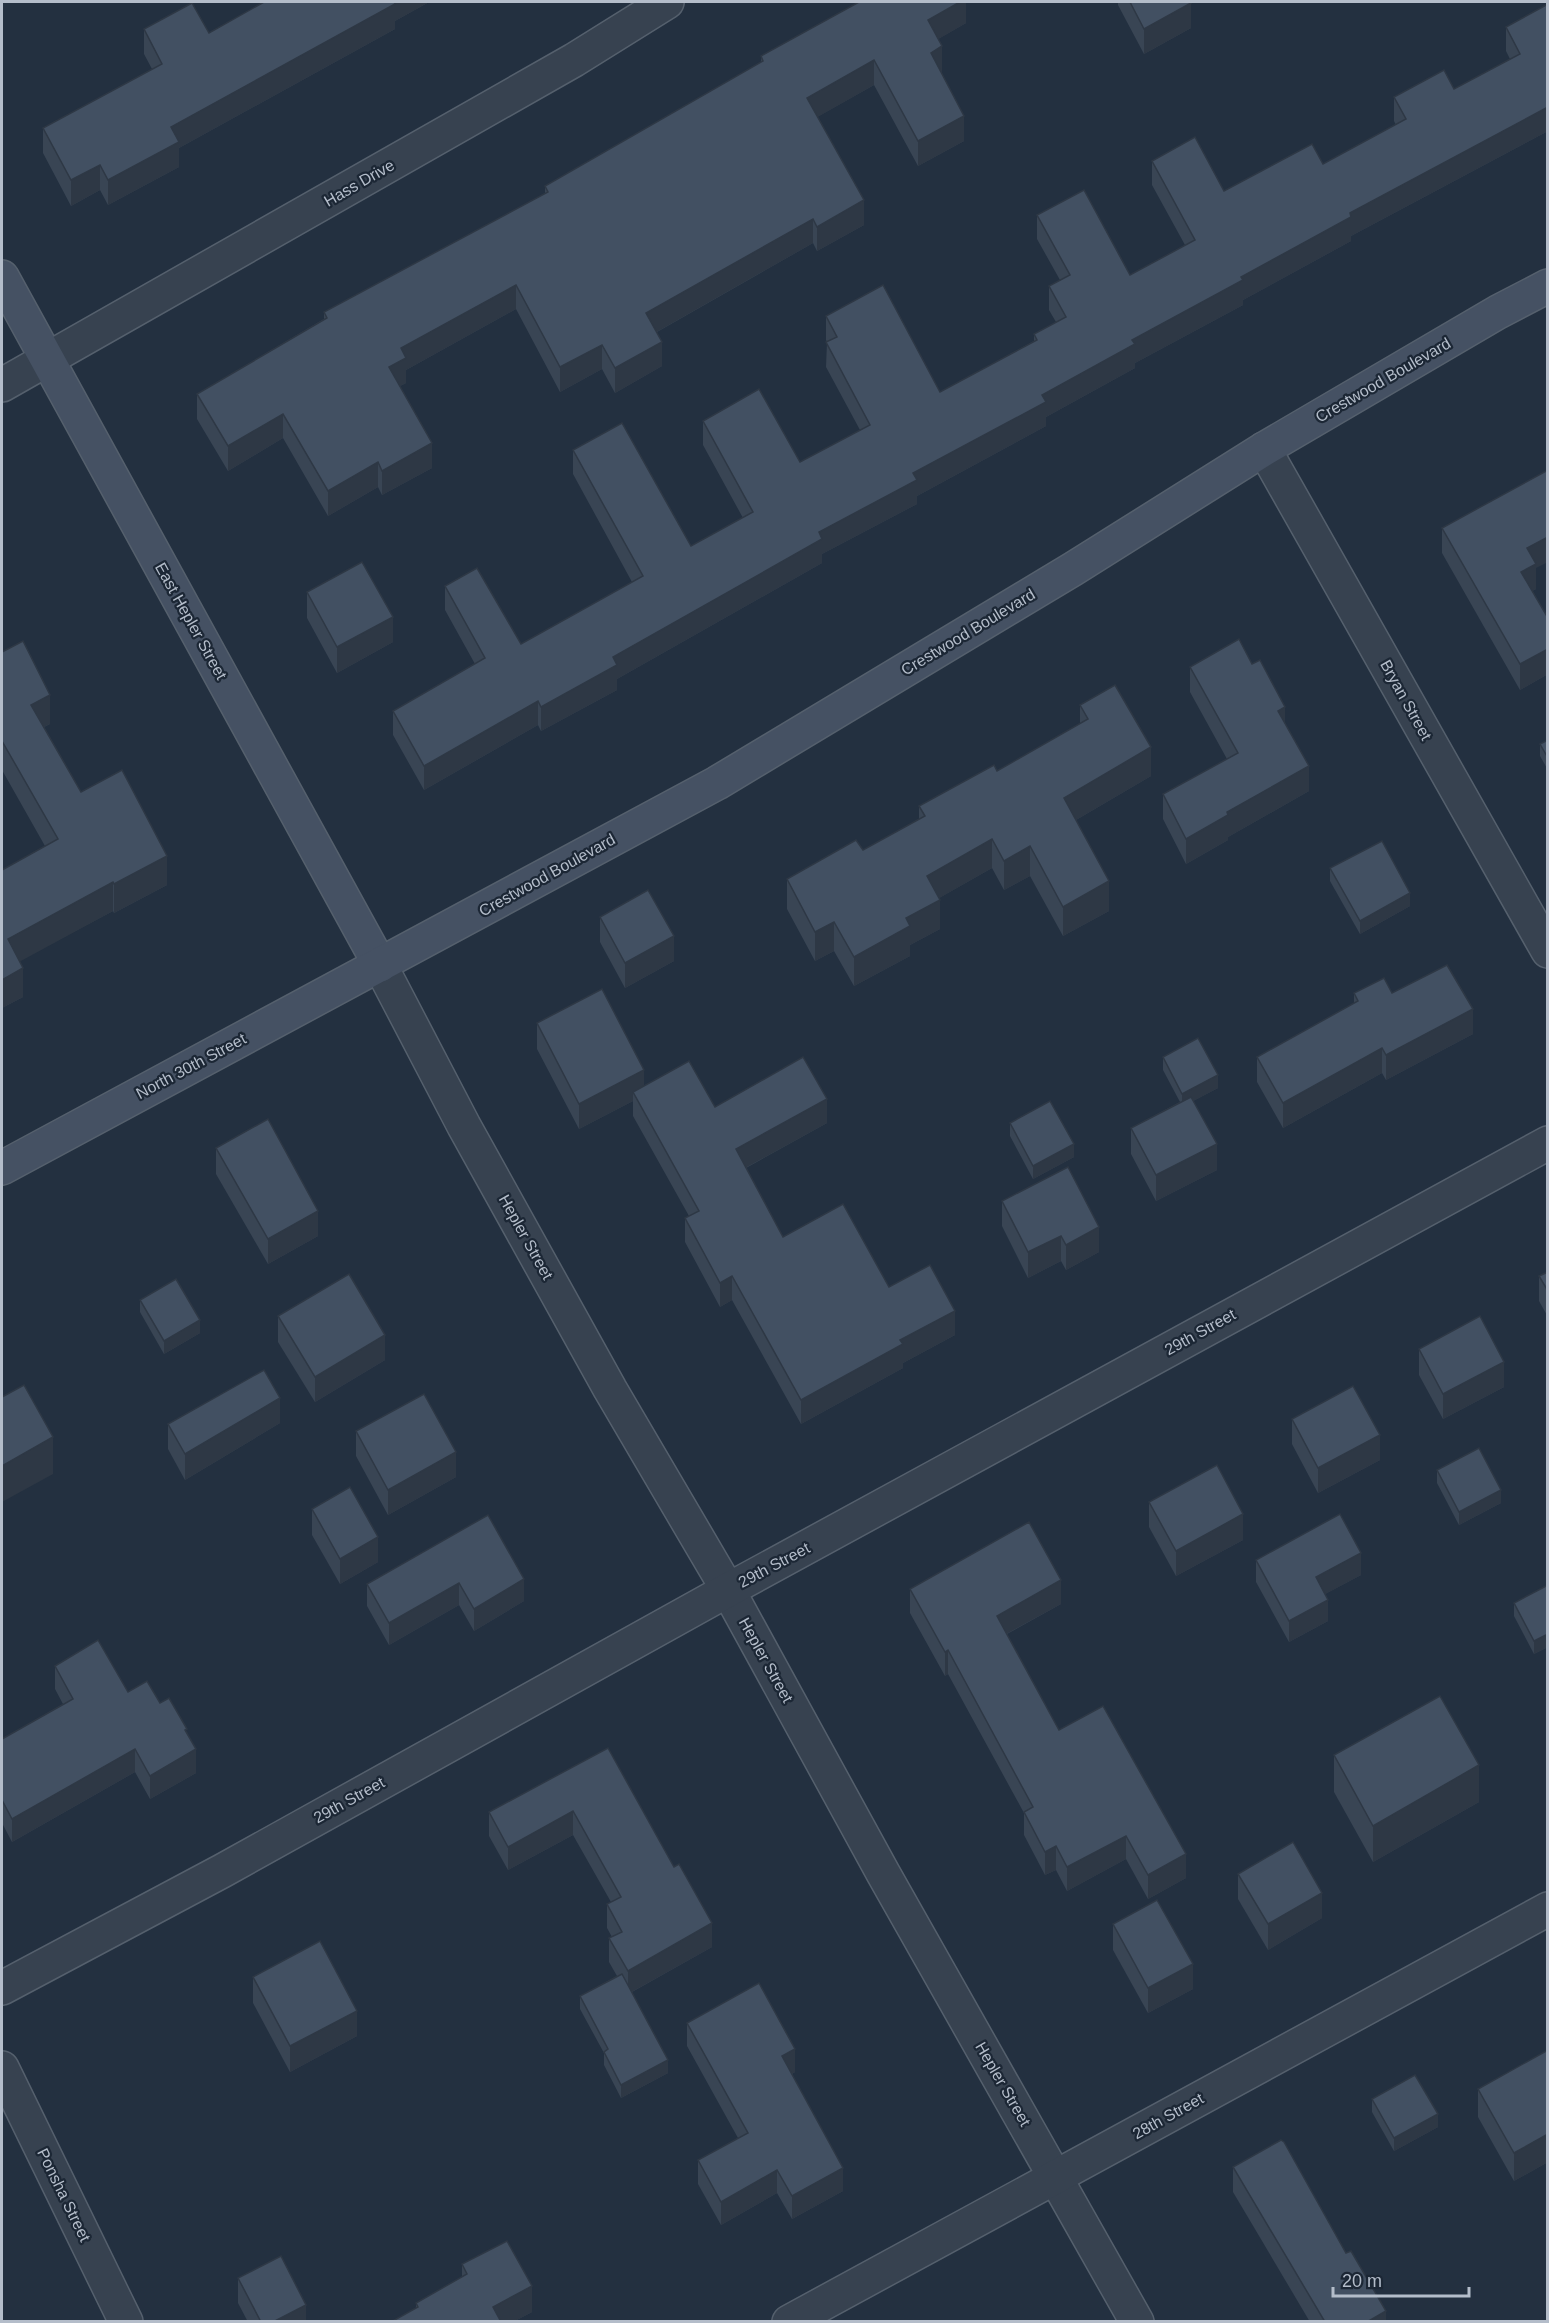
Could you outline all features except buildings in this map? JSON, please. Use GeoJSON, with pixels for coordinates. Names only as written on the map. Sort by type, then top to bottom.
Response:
{"type":"FeatureCollection","features":[{"type":"Feature","properties":{"kind":"street","name":"Hass Drive"},"geometry":{"type":"LineString","coordinates":[[2,385],[48,361],[574,60],[667,2]]}},
{"type":"Feature","properties":{"kind":"street","name":"East Hepler Street"},"geometry":{"type":"LineString","coordinates":[[2,277],[380,965]]}},
{"type":"Feature","properties":{"kind":"street","name":"Crestwood Boulevard"},"geometry":{"type":"LineString","coordinates":[[380,965],[717,783],[1073,569],[1264,449],[1488,318],[1548,286]]}},
{"type":"Feature","properties":{"kind":"street","name":"Bryan Street"},"geometry":{"type":"LineString","coordinates":[[1264,449],[1548,951]]}},
{"type":"Feature","properties":{"kind":"street","name":"North 30th Street"},"geometry":{"type":"LineString","coordinates":[[2,1168],[380,965]]}},
{"type":"Feature","properties":{"kind":"street","name":"Hepler Street"},"geometry":{"type":"LineString","coordinates":[[380,965],[464,1126],[604,1379],[728,1590],[883,1873],[1137,2322]]}},
{"type":"Feature","properties":{"kind":"street","name":"29th Street"},"geometry":{"type":"LineString","coordinates":[[2,1989],[222,1871],[728,1590],[1548,1143]]}},
{"type":"Feature","properties":{"kind":"street","name":"28th Street"},"geometry":{"type":"LineString","coordinates":[[789,2322],[1548,1910]]}},
{"type":"Feature","properties":{"kind":"street","name":"Ponsha Street"},"geometry":{"type":"LineString","coordinates":[[2,2068],[126,2322]]}}]}
